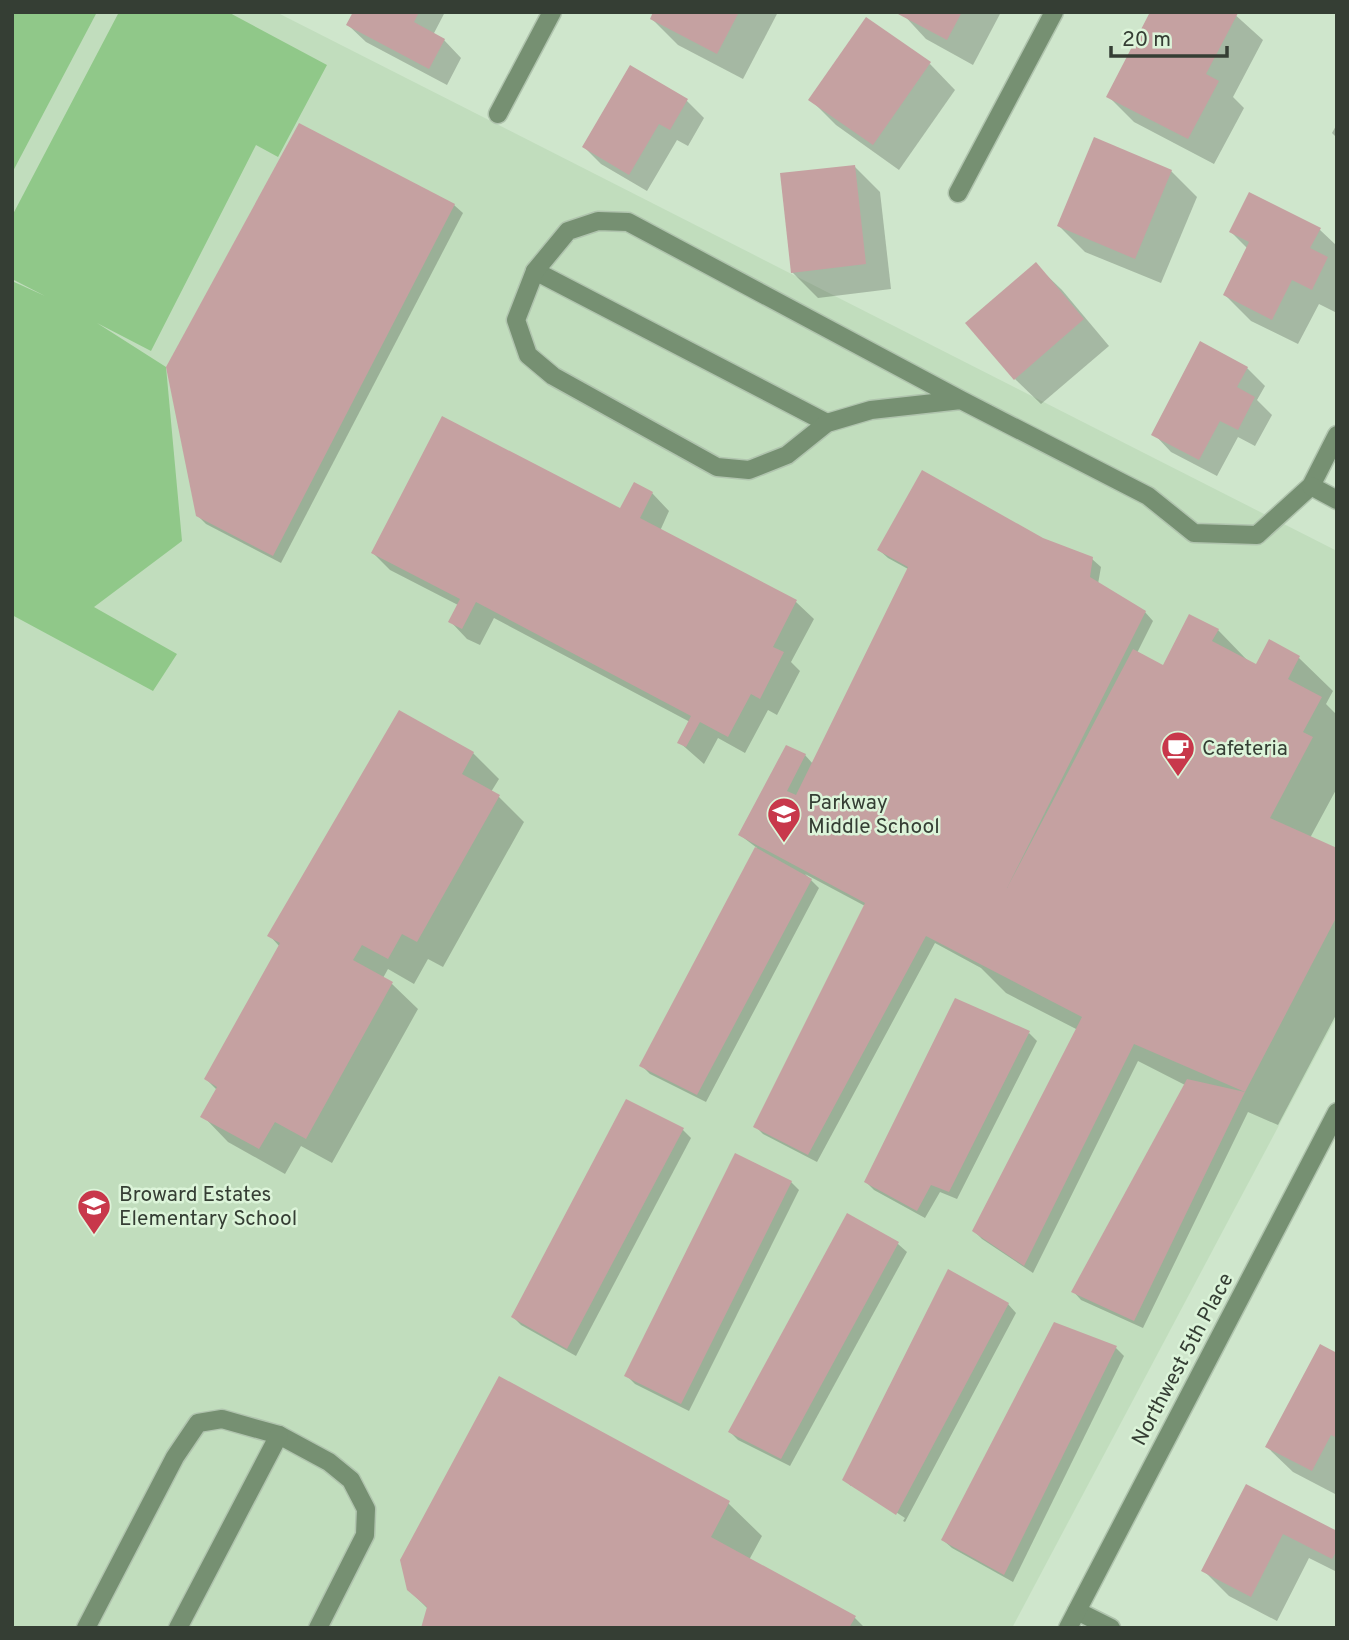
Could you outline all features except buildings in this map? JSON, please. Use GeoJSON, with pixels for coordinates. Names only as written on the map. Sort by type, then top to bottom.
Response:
{"type":"FeatureCollection","features":[{"type":"Feature","properties":{"kind":"street"},"geometry":{"type":"LineString","coordinates":[[498,114],[552,12]]}},
{"type":"Feature","properties":{"kind":"street"},"geometry":{"type":"LineString","coordinates":[[958,193],[1054,12]]}},
{"type":"Feature","properties":{"kind":"street"},"geometry":{"type":"LineString","coordinates":[[961,400],[871,410],[827,423],[787,455],[749,470],[717,467],[553,376],[528,355],[516,320],[535,271],[568,231],[598,221],[628,222],[961,400],[1148,496],[1194,533],[1256,535],[1311,486],[1337,435]]}},
{"type":"Feature","properties":{"kind":"street"},"geometry":{"type":"LineString","coordinates":[[535,271],[827,423]]}},
{"type":"Feature","properties":{"kind":"street"},"geometry":{"type":"LineString","coordinates":[[1311,486],[1337,500]]}},
{"type":"Feature","properties":{"kind":"street","name":"Northwest 5th Place"},"geometry":{"type":"LineString","coordinates":[[1068,1628],[1337,1112]]}},
{"type":"Feature","properties":{"kind":"street"},"geometry":{"type":"LineString","coordinates":[[86,1628],[175,1457],[198,1423],[222,1419],[279,1435],[329,1462],[351,1480],[366,1509],[365,1535],[318,1628]]}},
{"type":"Feature","properties":{"kind":"street"},"geometry":{"type":"LineString","coordinates":[[178,1628],[279,1435]]}},
{"type":"Feature","properties":{"kind":"street"},"geometry":{"type":"LineString","coordinates":[[1077,1611],[1111,1628]]}},
{"type":"Feature","properties":{"kind":"shaded area","name":"Parkway Middle School"},"geometry":{"type":"Polygon","coordinates":[[[12,12],[276,12],[1337,551],[1337,1016],[1012,1628],[12,1628],[12,12]]]}},
{"type":"Feature","properties":{"kind":"green space"},"geometry":{"type":"Polygon","coordinates":[[[12,12],[97,12],[12,173],[12,12]]]}},
{"type":"Feature","properties":{"kind":"green space"},"geometry":{"type":"Polygon","coordinates":[[[119,12],[228,12],[327,65],[278,157],[256,145],[151,351],[97,323],[166,367],[182,541],[94,607],[177,654],[153,691],[12,615],[12,281],[45,296],[12,279],[12,216],[119,12]]]}},
{"type":"Feature","properties":{"kind":"place","name":"Cafeteria"},"geometry":{"type":"Point","coordinates":[1178,778]}},
{"type":"Feature","properties":{"kind":"place","name":"Parkway Middle School"},"geometry":{"type":"Point","coordinates":[784,844]}},
{"type":"Feature","properties":{"kind":"place","name":"Broward Estates Elementary School"},"geometry":{"type":"Point","coordinates":[94,1236]}}]}
